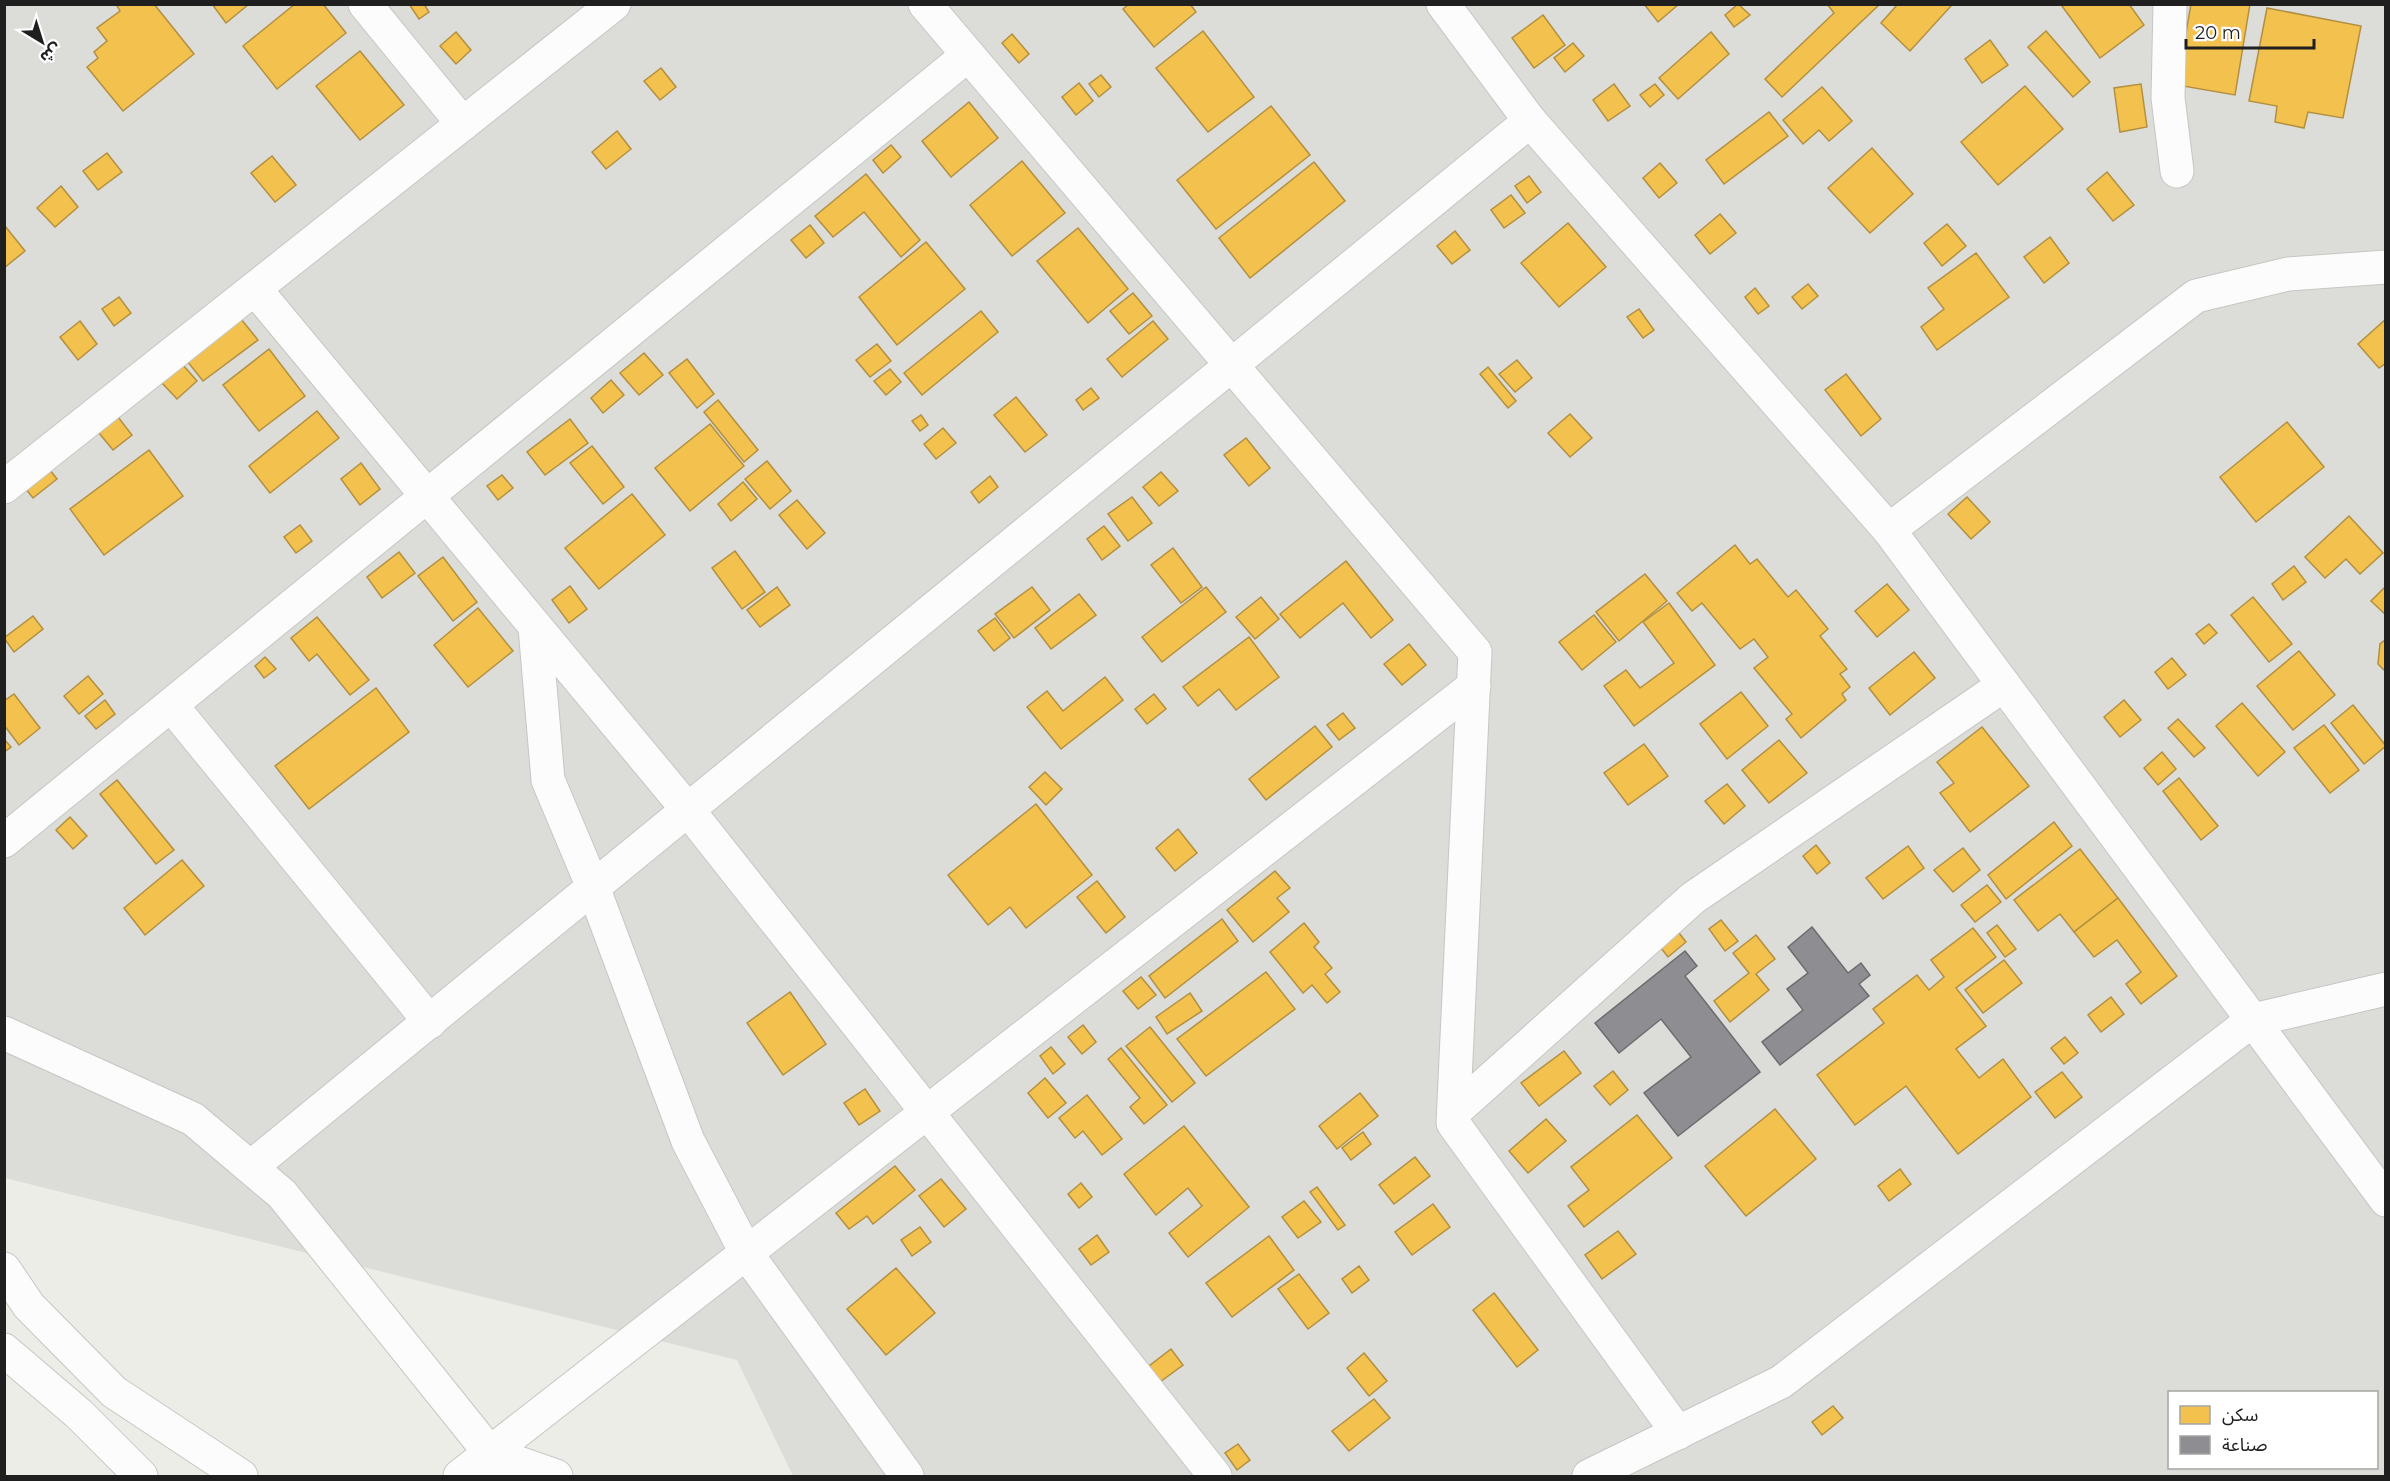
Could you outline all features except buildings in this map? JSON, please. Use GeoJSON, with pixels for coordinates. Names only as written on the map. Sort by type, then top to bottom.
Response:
{"type":"FeatureCollection","features":[{"type":"Feature","properties":{"kind":"street"},"geometry":{"type":"LineString","coordinates":[[365,4],[463,124]]}},
{"type":"Feature","properties":{"kind":"street"},"geometry":{"type":"LineString","coordinates":[[4,487],[614,4]]}},
{"type":"Feature","properties":{"kind":"street"},"geometry":{"type":"LineString","coordinates":[[925,4],[1475,652],[1453,1124],[1678,1433]]}},
{"type":"Feature","properties":{"kind":"street"},"geometry":{"type":"LineString","coordinates":[[1443,4],[1530,121],[1889,530],[2385,1200]]}},
{"type":"Feature","properties":{"kind":"street"},"geometry":{"type":"LineString","coordinates":[[2170,4],[2168,98],[2177,171]]}},
{"type":"Feature","properties":{"kind":"street"},"geometry":{"type":"LineString","coordinates":[[4,841],[968,55]]}},
{"type":"Feature","properties":{"kind":"street"},"geometry":{"type":"LineString","coordinates":[[251,1167],[1530,121]]}},
{"type":"Feature","properties":{"kind":"street"},"geometry":{"type":"LineString","coordinates":[[1889,530],[2196,296],[2288,274],[2385,267]]}},
{"type":"Feature","properties":{"kind":"street"},"geometry":{"type":"LineString","coordinates":[[255,289],[688,810],[1215,1476]]}},
{"type":"Feature","properties":{"kind":"street"},"geometry":{"type":"LineString","coordinates":[[535,627],[548,780],[593,887],[688,1141],[747,1254],[908,1476]]}},
{"type":"Feature","properties":{"kind":"street"},"geometry":{"type":"LineString","coordinates":[[1454,1112],[1693,898],[2004,685]]}},
{"type":"Feature","properties":{"kind":"street"},"geometry":{"type":"LineString","coordinates":[[460,1476],[496,1465],[747,1254],[1474,686]]}},
{"type":"Feature","properties":{"kind":"street"},"geometry":{"type":"LineString","coordinates":[[171,705],[430,1022]]}},
{"type":"Feature","properties":{"kind":"street"},"geometry":{"type":"LineString","coordinates":[[1589,1476],[1781,1382],[2253,1020],[2385,989]]}},
{"type":"Feature","properties":{"kind":"street"},"geometry":{"type":"LineString","coordinates":[[4,1033],[193,1119],[282,1194],[496,1465],[556,1476]]}},
{"type":"Feature","properties":{"kind":"street"},"geometry":{"type":"LineString","coordinates":[[4,1269],[17,1300],[114,1392],[241,1476]]}},
{"type":"Feature","properties":{"kind":"street"},"geometry":{"type":"LineString","coordinates":[[4,1350],[79,1414],[141,1476]]}},
{"type":"Feature","properties":{"kind":"shaded area"},"geometry":{"type":"Polygon","coordinates":[[[5,5],[2385,5],[2385,1476],[793,1476],[737,1360],[5,1178],[5,5]]]}}]}
